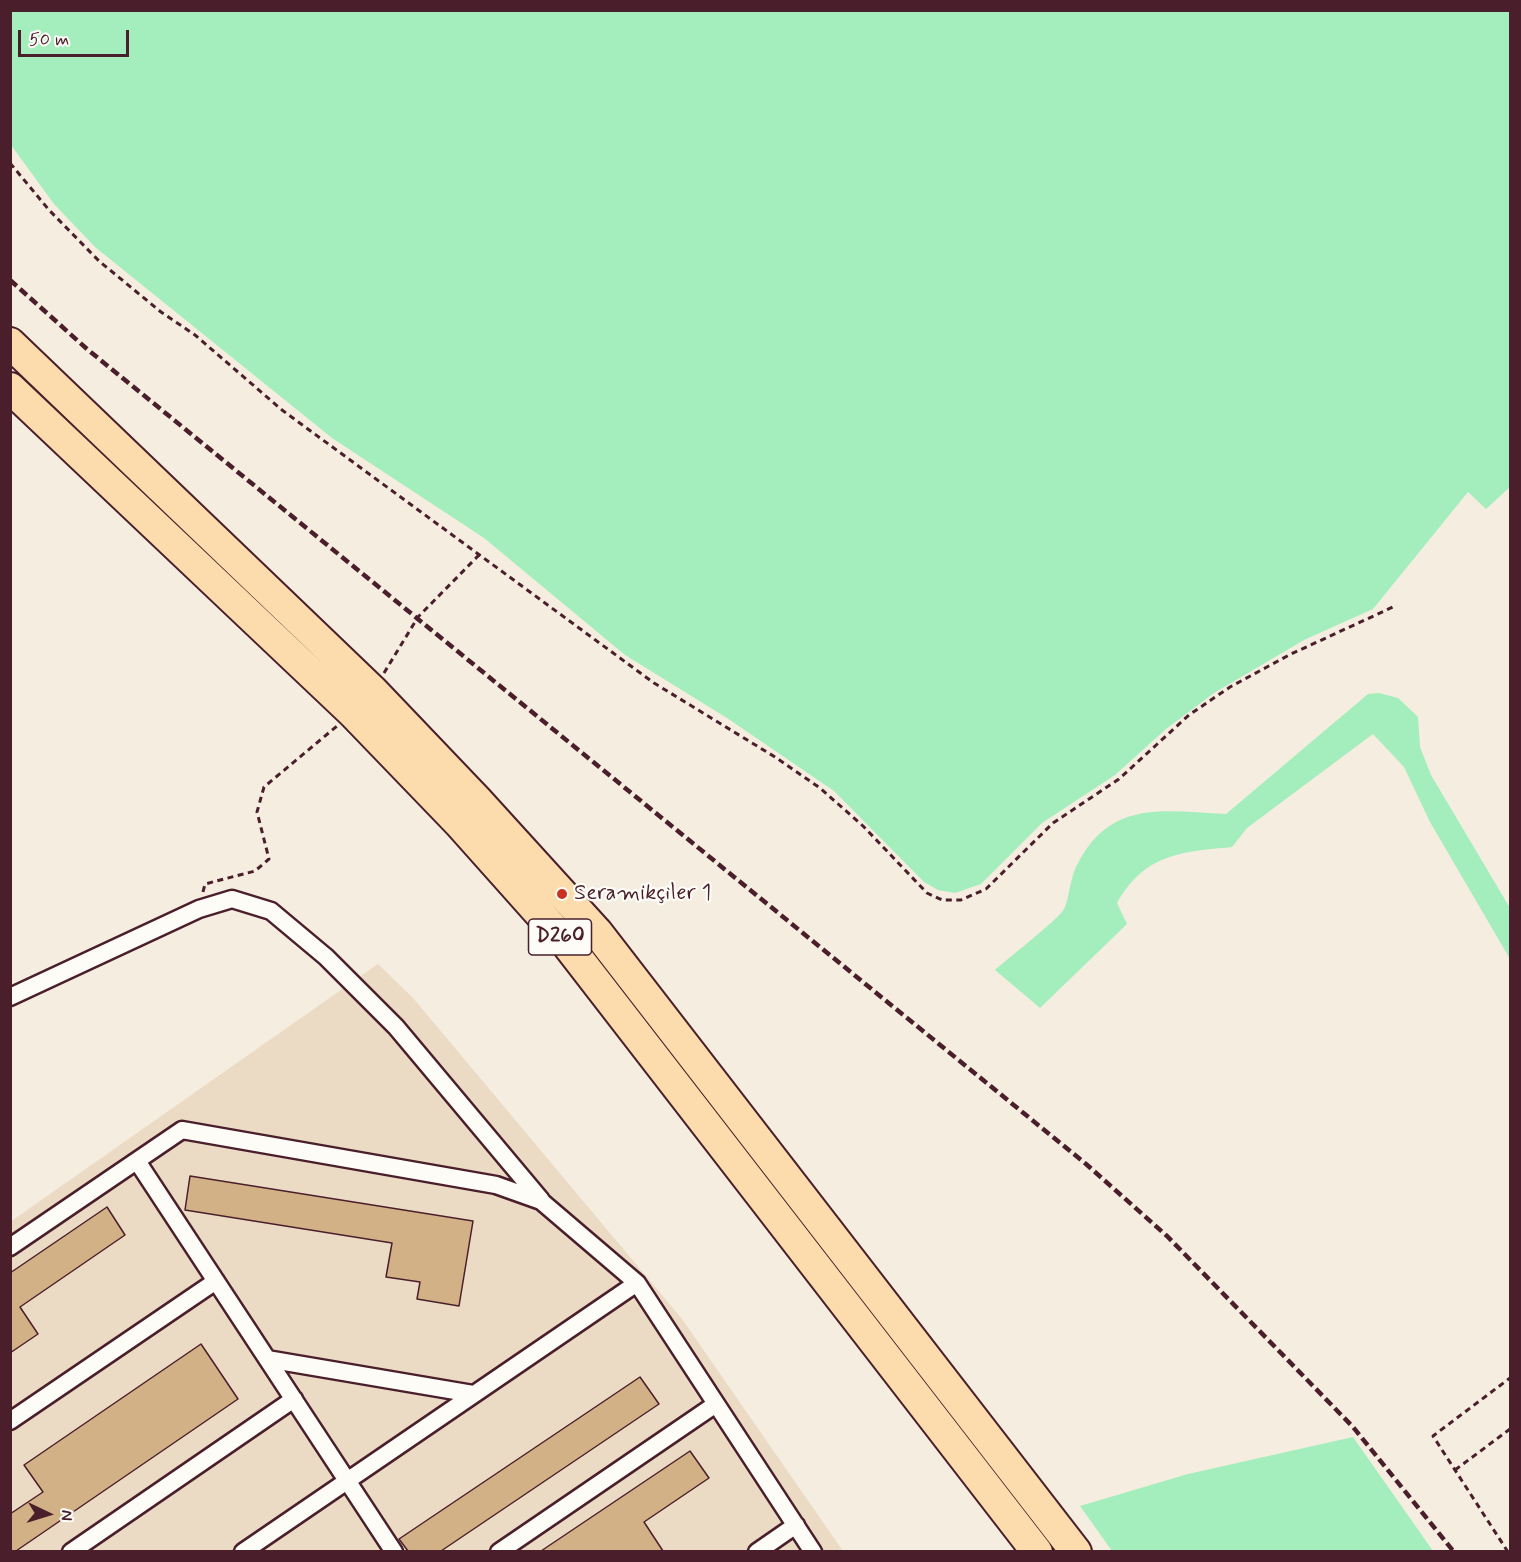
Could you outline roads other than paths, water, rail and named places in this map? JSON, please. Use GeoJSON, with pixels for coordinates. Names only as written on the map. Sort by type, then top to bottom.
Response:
{"type":"FeatureCollection","features":[{"type":"Feature","properties":{"kind":"highway","name":"D260"},"geometry":{"type":"LineString","coordinates":[[10,343],[363,702],[459,823],[566,943],[1037,1551]]}},
{"type":"Feature","properties":{"kind":"highway","name":"D260"},"geometry":{"type":"LineString","coordinates":[[10,387],[363,702],[477,800],[597,932],[1076,1551]]}},
{"type":"Feature","properties":{"kind":"street"},"geometry":{"type":"LineString","coordinates":[[10,997],[199,909],[232,899],[271,911],[326,957],[396,1027],[542,1201],[637,1283],[813,1551]]}},
{"type":"Feature","properties":{"kind":"street"},"geometry":{"type":"LineString","coordinates":[[10,1247],[182,1130],[495,1185],[542,1201]]}},
{"type":"Feature","properties":{"kind":"street"},"geometry":{"type":"LineString","coordinates":[[137,1161],[394,1551]]}},
{"type":"Feature","properties":{"kind":"street"},"geometry":{"type":"LineString","coordinates":[[10,1421],[216,1281]]}},
{"type":"Feature","properties":{"kind":"street"},"geometry":{"type":"LineString","coordinates":[[243,1551],[637,1283]]}},
{"type":"Feature","properties":{"kind":"street"},"geometry":{"type":"LineString","coordinates":[[267,1359],[473,1394]]}},
{"type":"Feature","properties":{"kind":"street"},"geometry":{"type":"LineString","coordinates":[[71,1551],[294,1399]]}},
{"type":"Feature","properties":{"kind":"street"},"geometry":{"type":"LineString","coordinates":[[500,1551],[716,1404]]}},
{"type":"Feature","properties":{"kind":"street"},"geometry":{"type":"LineString","coordinates":[[757,1551],[796,1525]]}},
{"type":"Feature","properties":{"kind":"railway"},"geometry":{"type":"LineString","coordinates":[[10,280],[87,349],[1086,1164],[1167,1236],[1353,1427],[1454,1552]]}},
{"type":"Feature","properties":{"kind":"place","name":"Seramikçiler 1"},"geometry":{"type":"Point","coordinates":[562,894]}}]}
